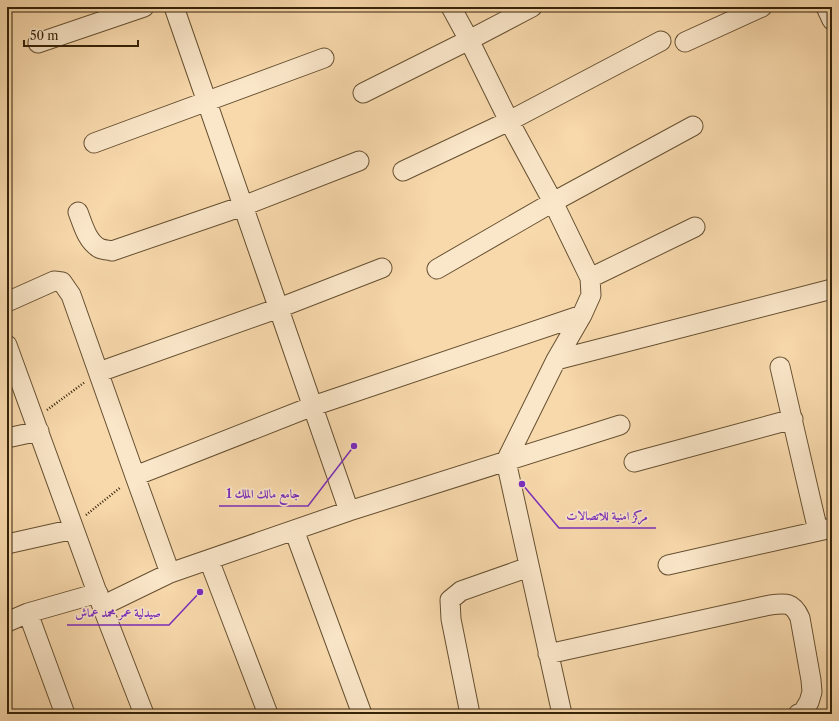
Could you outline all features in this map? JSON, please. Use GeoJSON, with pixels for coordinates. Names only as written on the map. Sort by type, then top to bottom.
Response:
{"type":"FeatureCollection","features":[{"type":"Feature","properties":{"kind":"street"},"geometry":{"type":"LineString","coordinates":[[38,43],[144,7]]}},
{"type":"Feature","properties":{"kind":"street"},"geometry":{"type":"LineString","coordinates":[[174,7],[350,511]]}},
{"type":"Feature","properties":{"kind":"street"},"geometry":{"type":"LineString","coordinates":[[451,7],[469,40],[508,121],[553,202],[590,278],[591,295],[582,315],[556,360],[506,461],[562,714]]}},
{"type":"Feature","properties":{"kind":"street"},"geometry":{"type":"LineString","coordinates":[[363,93],[532,7]]}},
{"type":"Feature","properties":{"kind":"street"},"geometry":{"type":"LineString","coordinates":[[685,42],[762,7]]}},
{"type":"Feature","properties":{"kind":"street"},"geometry":{"type":"LineString","coordinates":[[826,7],[832,20]]}},
{"type":"Feature","properties":{"kind":"street"},"geometry":{"type":"LineString","coordinates":[[403,171],[508,121],[661,41]]}},
{"type":"Feature","properties":{"kind":"street"},"geometry":{"type":"LineString","coordinates":[[94,142],[324,58]]}},
{"type":"Feature","properties":{"kind":"street"},"geometry":{"type":"LineString","coordinates":[[437,269],[553,202],[694,126]]}},
{"type":"Feature","properties":{"kind":"street"},"geometry":{"type":"LineString","coordinates":[[78,212],[91,241],[100,249],[112,251],[243,206],[359,161]]}},
{"type":"Feature","properties":{"kind":"street"},"geometry":{"type":"LineString","coordinates":[[590,278],[695,227]]}},
{"type":"Feature","properties":{"kind":"street"},"geometry":{"type":"LineString","coordinates":[[99,372],[279,308],[382,268]]}},
{"type":"Feature","properties":{"kind":"street"},"geometry":{"type":"LineString","coordinates":[[7,302],[54,281],[62,282],[71,295],[170,573]]}},
{"type":"Feature","properties":{"kind":"street"},"geometry":{"type":"LineString","coordinates":[[556,360],[832,289]]}},
{"type":"Feature","properties":{"kind":"street"},"geometry":{"type":"LineString","coordinates":[[135,476],[313,406],[582,315]]}},
{"type":"Feature","properties":{"kind":"street"},"geometry":{"type":"LineString","coordinates":[[7,345],[73,527],[144,714]]}},
{"type":"Feature","properties":{"kind":"street"},"geometry":{"type":"LineString","coordinates":[[668,565],[825,529],[792,419],[780,367]]}},
{"type":"Feature","properties":{"kind":"street"},"geometry":{"type":"LineString","coordinates":[[634,462],[792,419]]}},
{"type":"Feature","properties":{"kind":"street"},"geometry":{"type":"LineString","coordinates":[[7,438],[36,425]]}},
{"type":"Feature","properties":{"kind":"street"},"geometry":{"type":"LineString","coordinates":[[7,622],[28,613],[100,599],[170,573],[350,511],[620,425]]}},
{"type":"Feature","properties":{"kind":"street"},"geometry":{"type":"LineString","coordinates":[[7,544],[73,527]]}},
{"type":"Feature","properties":{"kind":"street"},"geometry":{"type":"LineString","coordinates":[[294,530],[362,714]]}},
{"type":"Feature","properties":{"kind":"street"},"geometry":{"type":"LineString","coordinates":[[209,560],[268,714]]}},
{"type":"Feature","properties":{"kind":"street"},"geometry":{"type":"LineString","coordinates":[[470,714],[451,619],[450,600],[461,591],[529,567]]}},
{"type":"Feature","properties":{"kind":"street"},"geometry":{"type":"LineString","coordinates":[[548,654],[770,604],[781,603],[792,606],[800,618],[811,680],[812,692],[810,702],[803,712],[798,714]]}},
{"type":"Feature","properties":{"kind":"street"},"geometry":{"type":"LineString","coordinates":[[28,613],[65,714]]}},
{"type":"Feature","properties":{"kind":"path"},"geometry":{"type":"LineString","coordinates":[[36,425],[99,372]]}},
{"type":"Feature","properties":{"kind":"path"},"geometry":{"type":"LineString","coordinates":[[73,527],[135,476]]}},
{"type":"Feature","properties":{"kind":"place","name":"جامع مالك الملك 1"},"geometry":{"type":"Point","coordinates":[354,446]}},
{"type":"Feature","properties":{"kind":"place","name":"مركز امنية للاتصالات"},"geometry":{"type":"Point","coordinates":[522,484]}},
{"type":"Feature","properties":{"kind":"place","name":"صيدلية عمر محمد عماش"},"geometry":{"type":"Point","coordinates":[200,592]}}]}
